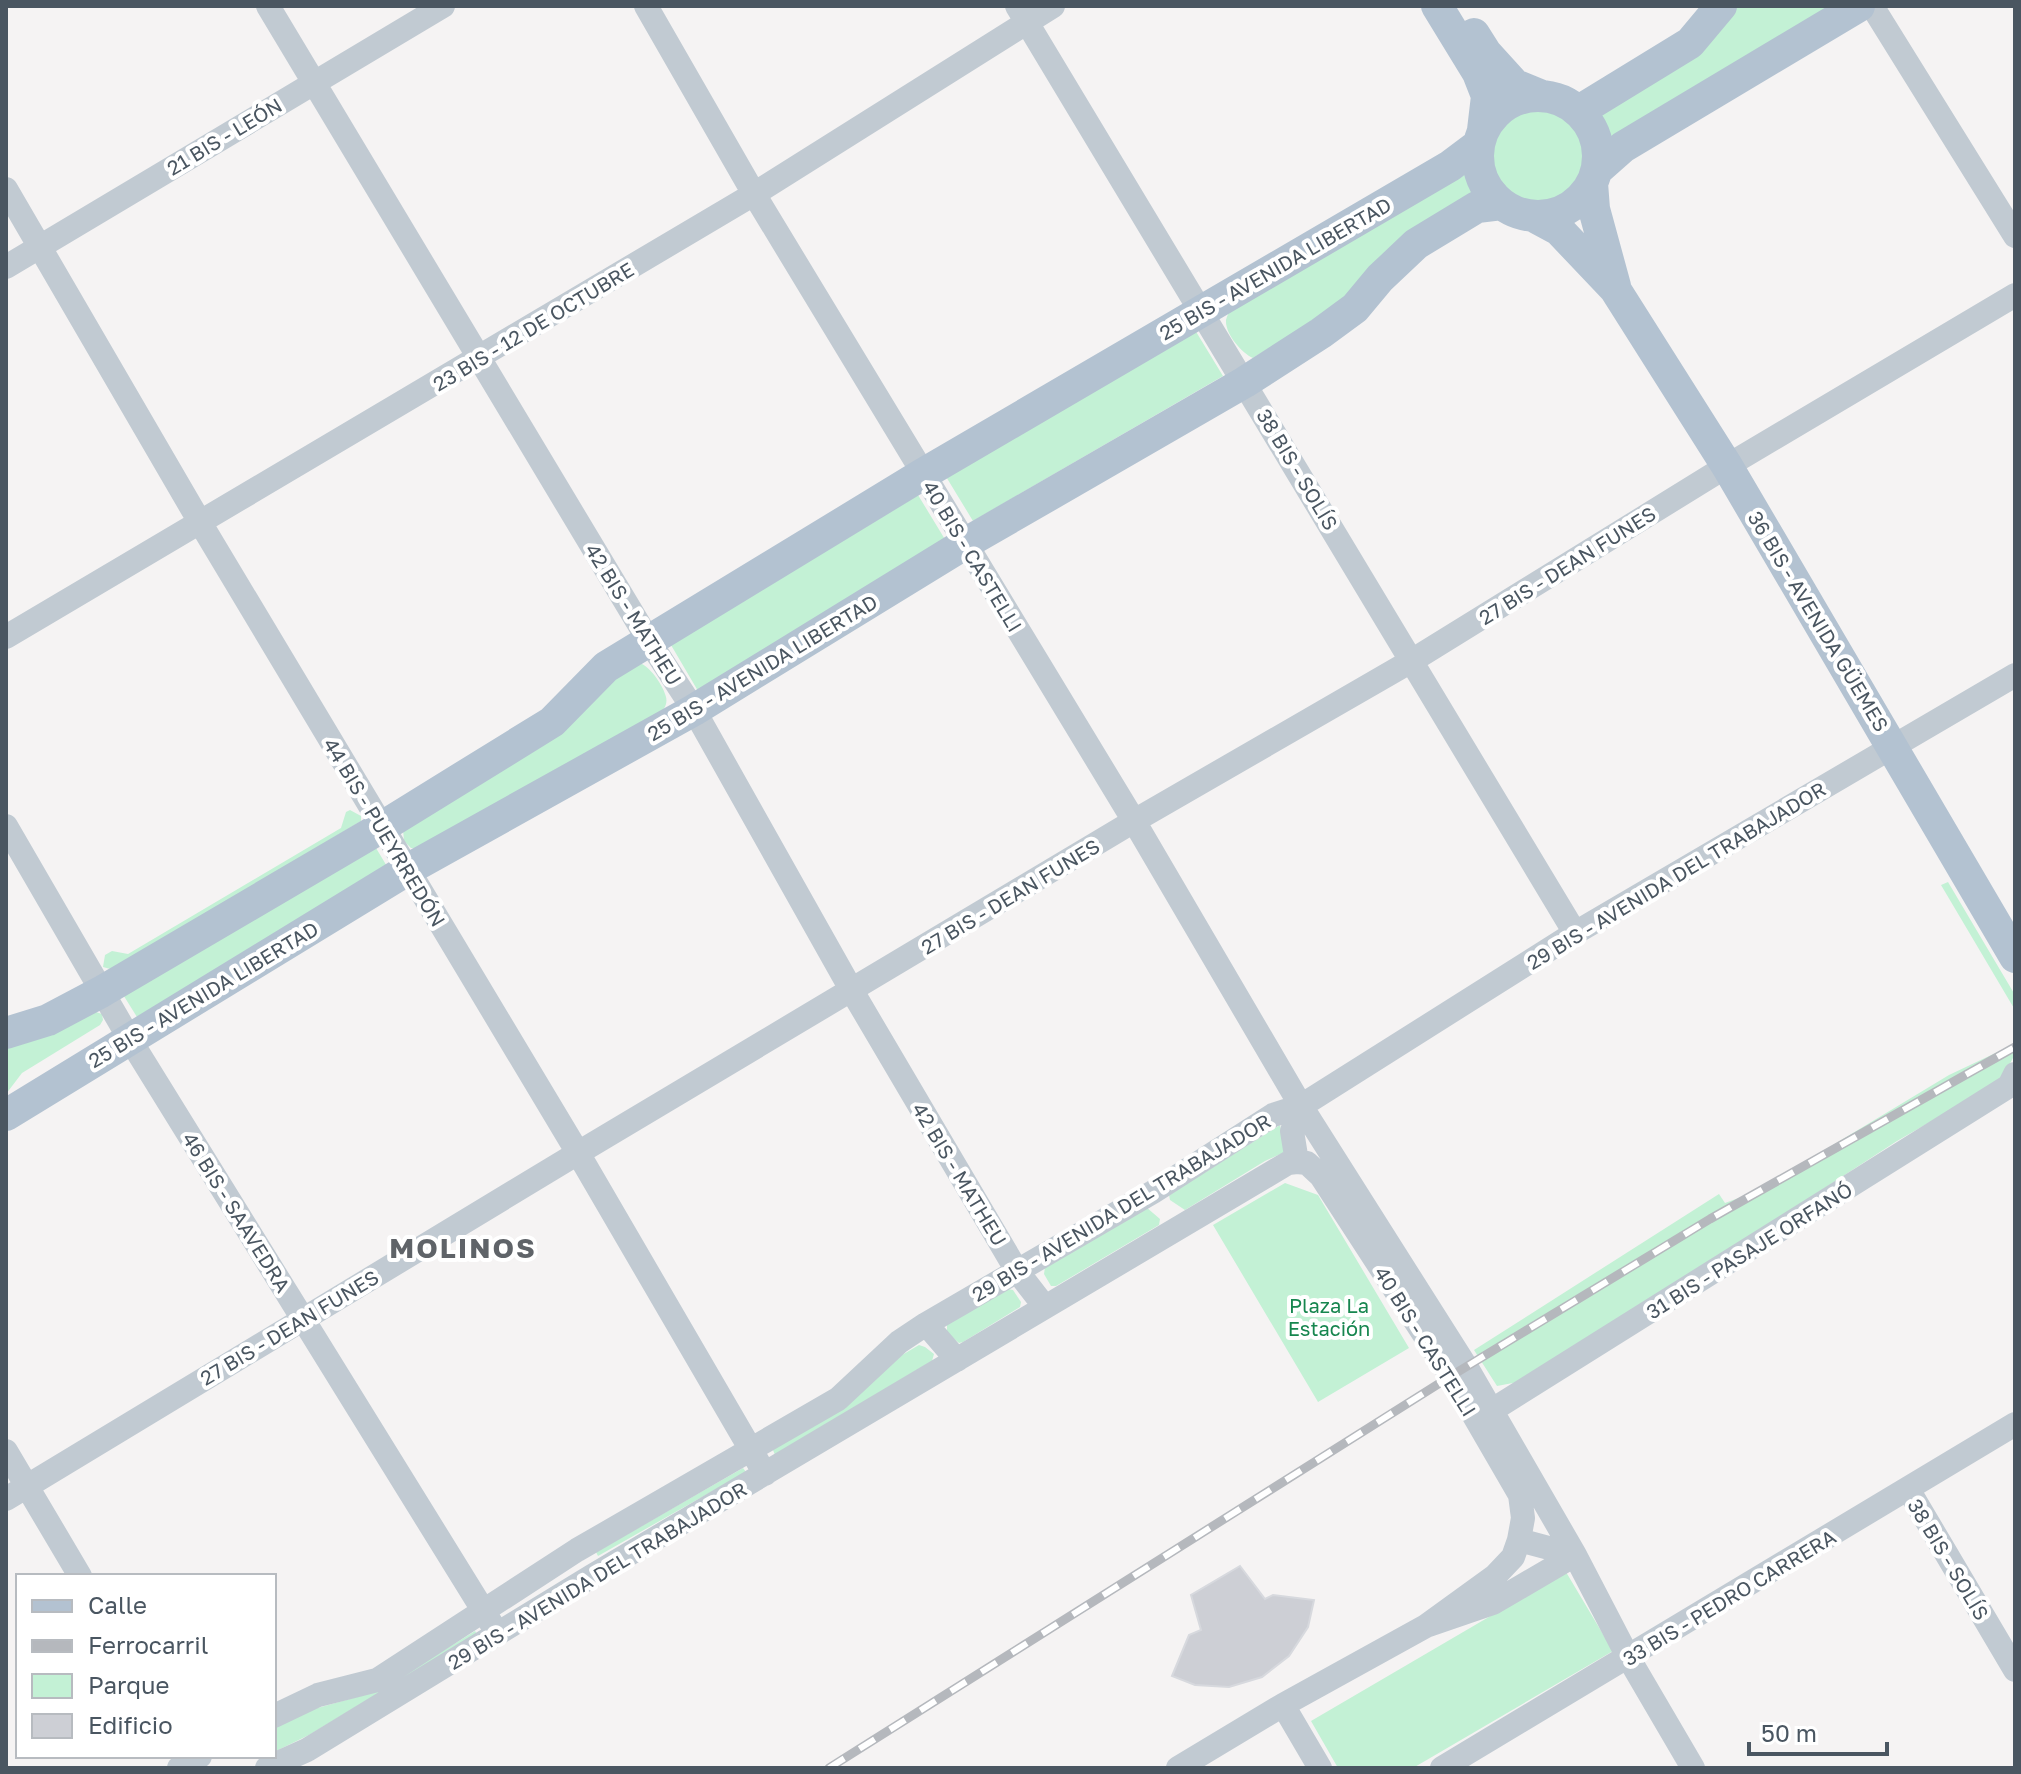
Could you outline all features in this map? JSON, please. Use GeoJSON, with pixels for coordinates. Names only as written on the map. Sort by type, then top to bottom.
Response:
{"type":"FeatureCollection","features":[{"type":"Feature","properties":{"kind":"main road"},"geometry":{"type":"LineString","coordinates":[[1437,6],[1478,73],[1487,96],[1478,162],[1482,179],[1490,193],[1502,204],[1513,211],[1533,216],[1551,215],[1567,209],[1582,197],[1595,176],[1623,147],[1859,6]]}},
{"type":"Feature","properties":{"kind":"main road"},"geometry":{"type":"LineString","coordinates":[[1457,6],[1486,53],[1515,85],[1554,97],[1579,111],[1597,141],[1595,176]]}},
{"type":"Feature","properties":{"kind":"main road"},"geometry":{"type":"LineString","coordinates":[[1579,111],[1690,43],[1721,6]]}},
{"type":"Feature","properties":{"kind":"main road"},"geometry":{"type":"LineString","coordinates":[[1481,138],[1490,118],[1512,101],[1540,95]]}},
{"type":"Feature","properties":{"kind":"main road","name":"25 BIS - AVENIDA LIBERTAD"},"geometry":{"type":"LineString","coordinates":[[6,1033],[48,1020],[101,992],[382,827],[552,722],[606,667],[923,474],[1450,166],[1481,138]]}},
{"type":"Feature","properties":{"kind":"main road","name":"36 BIS - AVENIDA GÜEMES"},"geometry":{"type":"LineString","coordinates":[[1595,176],[1594,209],[1615,289]]}},
{"type":"Feature","properties":{"kind":"main road","name":"25 BIS - AVENIDA LIBERTAD"},"geometry":{"type":"LineString","coordinates":[[6,1115],[124,1029],[694,710],[966,543],[1245,382],[1355,308],[1380,278],[1416,244],[1477,207],[1502,204]]}},
{"type":"Feature","properties":{"kind":"main road","name":"36 BIS - AVENIDA GÜEMES"},"geometry":{"type":"LineString","coordinates":[[1533,216],[1559,230],[1615,289],[1727,466],[2015,957]]}},
{"type":"Feature","properties":{"kind":"street","name":"42 BIS - MATHEU"},"geometry":{"type":"LineString","coordinates":[[268,6],[649,641],[694,710],[852,991],[1017,1271],[1045,1307]]}},
{"type":"Feature","properties":{"kind":"street","name":"21 BIS - LEÓN"},"geometry":{"type":"LineString","coordinates":[[6,267],[443,6]]}},
{"type":"Feature","properties":{"kind":"street","name":"40 BIS - CASTELLI"},"geometry":{"type":"LineString","coordinates":[[646,6],[754,194],[1134,821],[1420,1310],[1484,1416],[1575,1555],[1628,1657],[1693,1768]]}},
{"type":"Feature","properties":{"kind":"street","name":"23 BIS - 12 DE OCTUBRE"},"geometry":{"type":"LineString","coordinates":[[6,637],[754,194],[1022,14],[1053,6]]}},
{"type":"Feature","properties":{"kind":"street"},"geometry":{"type":"LineString","coordinates":[[1872,6],[2015,236]]}},
{"type":"Feature","properties":{"kind":"street","name":"38 BIS - SOLÍS"},"geometry":{"type":"LineString","coordinates":[[1022,14],[1575,933]]}},
{"type":"Feature","properties":{"kind":"street","name":"44 BIS - PUEYRREDÓN"},"geometry":{"type":"LineString","coordinates":[[6,189],[201,524],[578,1153],[765,1474]]}},
{"type":"Feature","properties":{"kind":"street","name":"27 BIS - DEAN FUNES"},"geometry":{"type":"LineString","coordinates":[[16,1493],[1134,821],[1413,660],[1727,466],[2015,295]]}},
{"type":"Feature","properties":{"kind":"street","name":"29 BIS - AVENIDA DEL TRABAJADOR"},"geometry":{"type":"LineString","coordinates":[[276,1715],[318,1695],[377,1680],[577,1550],[838,1399],[899,1342],[926,1324],[1153,1192],[1273,1115],[1301,1106],[1575,933],[2015,675]]}},
{"type":"Feature","properties":{"kind":"street","name":"46 BIS - SAAVEDRA"},"geometry":{"type":"LineString","coordinates":[[6,826],[101,992],[499,1635]]}},
{"type":"Feature","properties":{"kind":"street","name":"31 BIS - PASAJE ORFANÓ"},"geometry":{"type":"LineString","coordinates":[[1484,1416],[2009,1086],[2015,1074]]}},
{"type":"Feature","properties":{"kind":"street"},"geometry":{"type":"LineString","coordinates":[[1297,1162],[1292,1131],[1301,1106]]}},
{"type":"Feature","properties":{"kind":"street","name":"40 BIS - CASTELLI"},"geometry":{"type":"LineString","coordinates":[[1297,1162],[1307,1163],[1321,1176],[1420,1310]]}},
{"type":"Feature","properties":{"kind":"street","name":"29 BIS - AVENIDA DEL TRABAJADOR"},"geometry":{"type":"LineString","coordinates":[[267,1768],[307,1750],[592,1576],[1180,1226],[1288,1163],[1297,1162]]}},
{"type":"Feature","properties":{"kind":"street"},"geometry":{"type":"LineString","coordinates":[[1153,1192],[1180,1226]]}},
{"type":"Feature","properties":{"kind":"street"},"geometry":{"type":"LineString","coordinates":[[926,1324],[957,1360]]}},
{"type":"Feature","properties":{"kind":"street","name":"40 BIS - CASTELLI"},"geometry":{"type":"LineString","coordinates":[[1484,1416],[1520,1495],[1523,1518],[1519,1540]]}},
{"type":"Feature","properties":{"kind":"street","name":"33 BIS - PEDRO CARRERA"},"geometry":{"type":"LineString","coordinates":[[1442,1768],[2015,1424]]}},
{"type":"Feature","properties":{"kind":"street"},"geometry":{"type":"LineString","coordinates":[[6,1451],[16,1493],[78,1574]]}},
{"type":"Feature","properties":{"kind":"street","name":"38 BIS - SOLÍS"},"geometry":{"type":"LineString","coordinates":[[1908,1489],[2015,1670]]}},
{"type":"Feature","properties":{"kind":"street"},"geometry":{"type":"LineString","coordinates":[[1178,1768],[1283,1705],[1426,1626],[1495,1576],[1513,1557],[1519,1540],[1575,1555]]}},
{"type":"Feature","properties":{"kind":"street"},"geometry":{"type":"LineString","coordinates":[[577,1550],[592,1576]]}},
{"type":"Feature","properties":{"kind":"street"},"geometry":{"type":"LineString","coordinates":[[1426,1626],[1493,1603],[1575,1555]]}},
{"type":"Feature","properties":{"kind":"street"},"geometry":{"type":"LineString","coordinates":[[1283,1705],[1320,1768]]}},
{"type":"Feature","properties":{"kind":"green space"},"geometry":{"type":"Polygon","coordinates":[[[1736,6],[1836,6],[1609,140],[1602,123],[1602,111],[1736,6]]]}},
{"type":"Feature","properties":{"kind":"green space"},"geometry":{"type":"Polygon","coordinates":[[[1538,107],[1556,111],[1571,121],[1581,136],[1585,154],[1581,172],[1571,187],[1556,197],[1538,201],[1520,197],[1505,187],[1495,172],[1491,154],[1495,136],[1505,121],[1520,111],[1538,107]]]}},
{"type":"Feature","properties":{"kind":"green space"},"geometry":{"type":"Polygon","coordinates":[[[1466,174],[1474,179],[1477,191],[1341,304],[1253,358],[1235,342],[1226,325],[1232,306],[1466,174]]]}},
{"type":"Feature","properties":{"kind":"green space"},"geometry":{"type":"Polygon","coordinates":[[[1195,330],[1223,376],[973,521],[945,475],[1195,330]]]}},
{"type":"Feature","properties":{"kind":"green space"},"geometry":{"type":"Polygon","coordinates":[[[918,495],[946,541],[698,691],[671,645],[918,495]]]}},
{"type":"Feature","properties":{"kind":"green space"},"geometry":{"type":"Polygon","coordinates":[[[642,664],[653,674],[665,693],[666,705],[659,716],[418,849],[411,848],[404,841],[403,829],[632,666],[642,664]]]}},
{"type":"Feature","properties":{"kind":"green space"},"geometry":{"type":"Polygon","coordinates":[[[350,810],[361,816],[361,821],[114,970],[103,967],[105,955],[112,951],[128,954],[341,828],[346,812],[350,810]]]}},
{"type":"Feature","properties":{"kind":"green space"},"geometry":{"type":"Polygon","coordinates":[[[373,843],[388,868],[137,1017],[122,993],[373,843]]]}},
{"type":"Feature","properties":{"kind":"green space"},"geometry":{"type":"Polygon","coordinates":[[[1948,882],[2015,995],[2015,1010],[1941,885],[1948,882]]]}},
{"type":"Feature","properties":{"kind":"green space"},"geometry":{"type":"Polygon","coordinates":[[[96,1012],[102,1014],[100,1025],[22,1073],[6,1094],[6,1045],[96,1012]]]}},
{"type":"Feature","properties":{"kind":"green space"},"geometry":{"type":"Polygon","coordinates":[[[2004,1049],[2015,1054],[2001,1081],[1897,1141],[1529,1380],[1497,1386],[1474,1350],[1719,1194],[1725,1203],[1755,1192],[1949,1075],[2004,1049]]]}},
{"type":"Feature","properties":{"kind":"green space"},"geometry":{"type":"Polygon","coordinates":[[[1280,1125],[1285,1152],[1185,1210],[1170,1200],[1169,1195],[1280,1125]]]}},
{"type":"Feature","properties":{"kind":"green space","name":"Plaza La Estación"},"geometry":{"type":"Polygon","coordinates":[[[1285,1183],[1318,1195],[1409,1348],[1318,1402],[1213,1225],[1285,1183]]]}},
{"type":"Feature","properties":{"kind":"green space"},"geometry":{"type":"Polygon","coordinates":[[[1146,1207],[1160,1219],[1159,1225],[1056,1286],[1051,1286],[1044,1274],[1045,1267],[1146,1207]]]}},
{"type":"Feature","properties":{"kind":"green space"},"geometry":{"type":"Polygon","coordinates":[[[1008,1289],[1013,1290],[1021,1302],[1020,1307],[963,1342],[959,1343],[947,1333],[947,1324],[1008,1289]]]}},
{"type":"Feature","properties":{"kind":"green space"},"geometry":{"type":"Polygon","coordinates":[[[919,1345],[934,1354],[932,1361],[775,1455],[773,1450],[919,1345]]]}},
{"type":"Feature","properties":{"kind":"green space"},"geometry":{"type":"Polygon","coordinates":[[[743,1468],[746,1472],[598,1556],[596,1552],[743,1468]]]}},
{"type":"Feature","properties":{"kind":"green space"},"geometry":{"type":"Polygon","coordinates":[[[1566,1572],[1613,1651],[1413,1768],[1338,1768],[1311,1721],[1566,1572]]]}},
{"type":"Feature","properties":{"kind":"green space"},"geometry":{"type":"Polygon","coordinates":[[[475,1631],[477,1634],[309,1735],[276,1751],[276,1726],[314,1709],[378,1691],[475,1631]]]}},
{"type":"Feature","properties":{"kind":"building"},"geometry":{"type":"Polygon","coordinates":[[[1240,1566],[1265,1599],[1273,1595],[1314,1600],[1308,1627],[1289,1656],[1262,1677],[1229,1687],[1195,1685],[1172,1676],[1189,1635],[1201,1630],[1191,1595],[1240,1566]]]}},
{"type":"Feature","properties":{"kind":"railway"},"geometry":{"type":"LineString","coordinates":[[829,1768],[1451,1376],[1710,1219],[2015,1047]]}},
{"type":"Feature","properties":{"kind":"district","name":"MOLINOS"},"geometry":{"type":"Point","coordinates":[463,1247]}}]}
